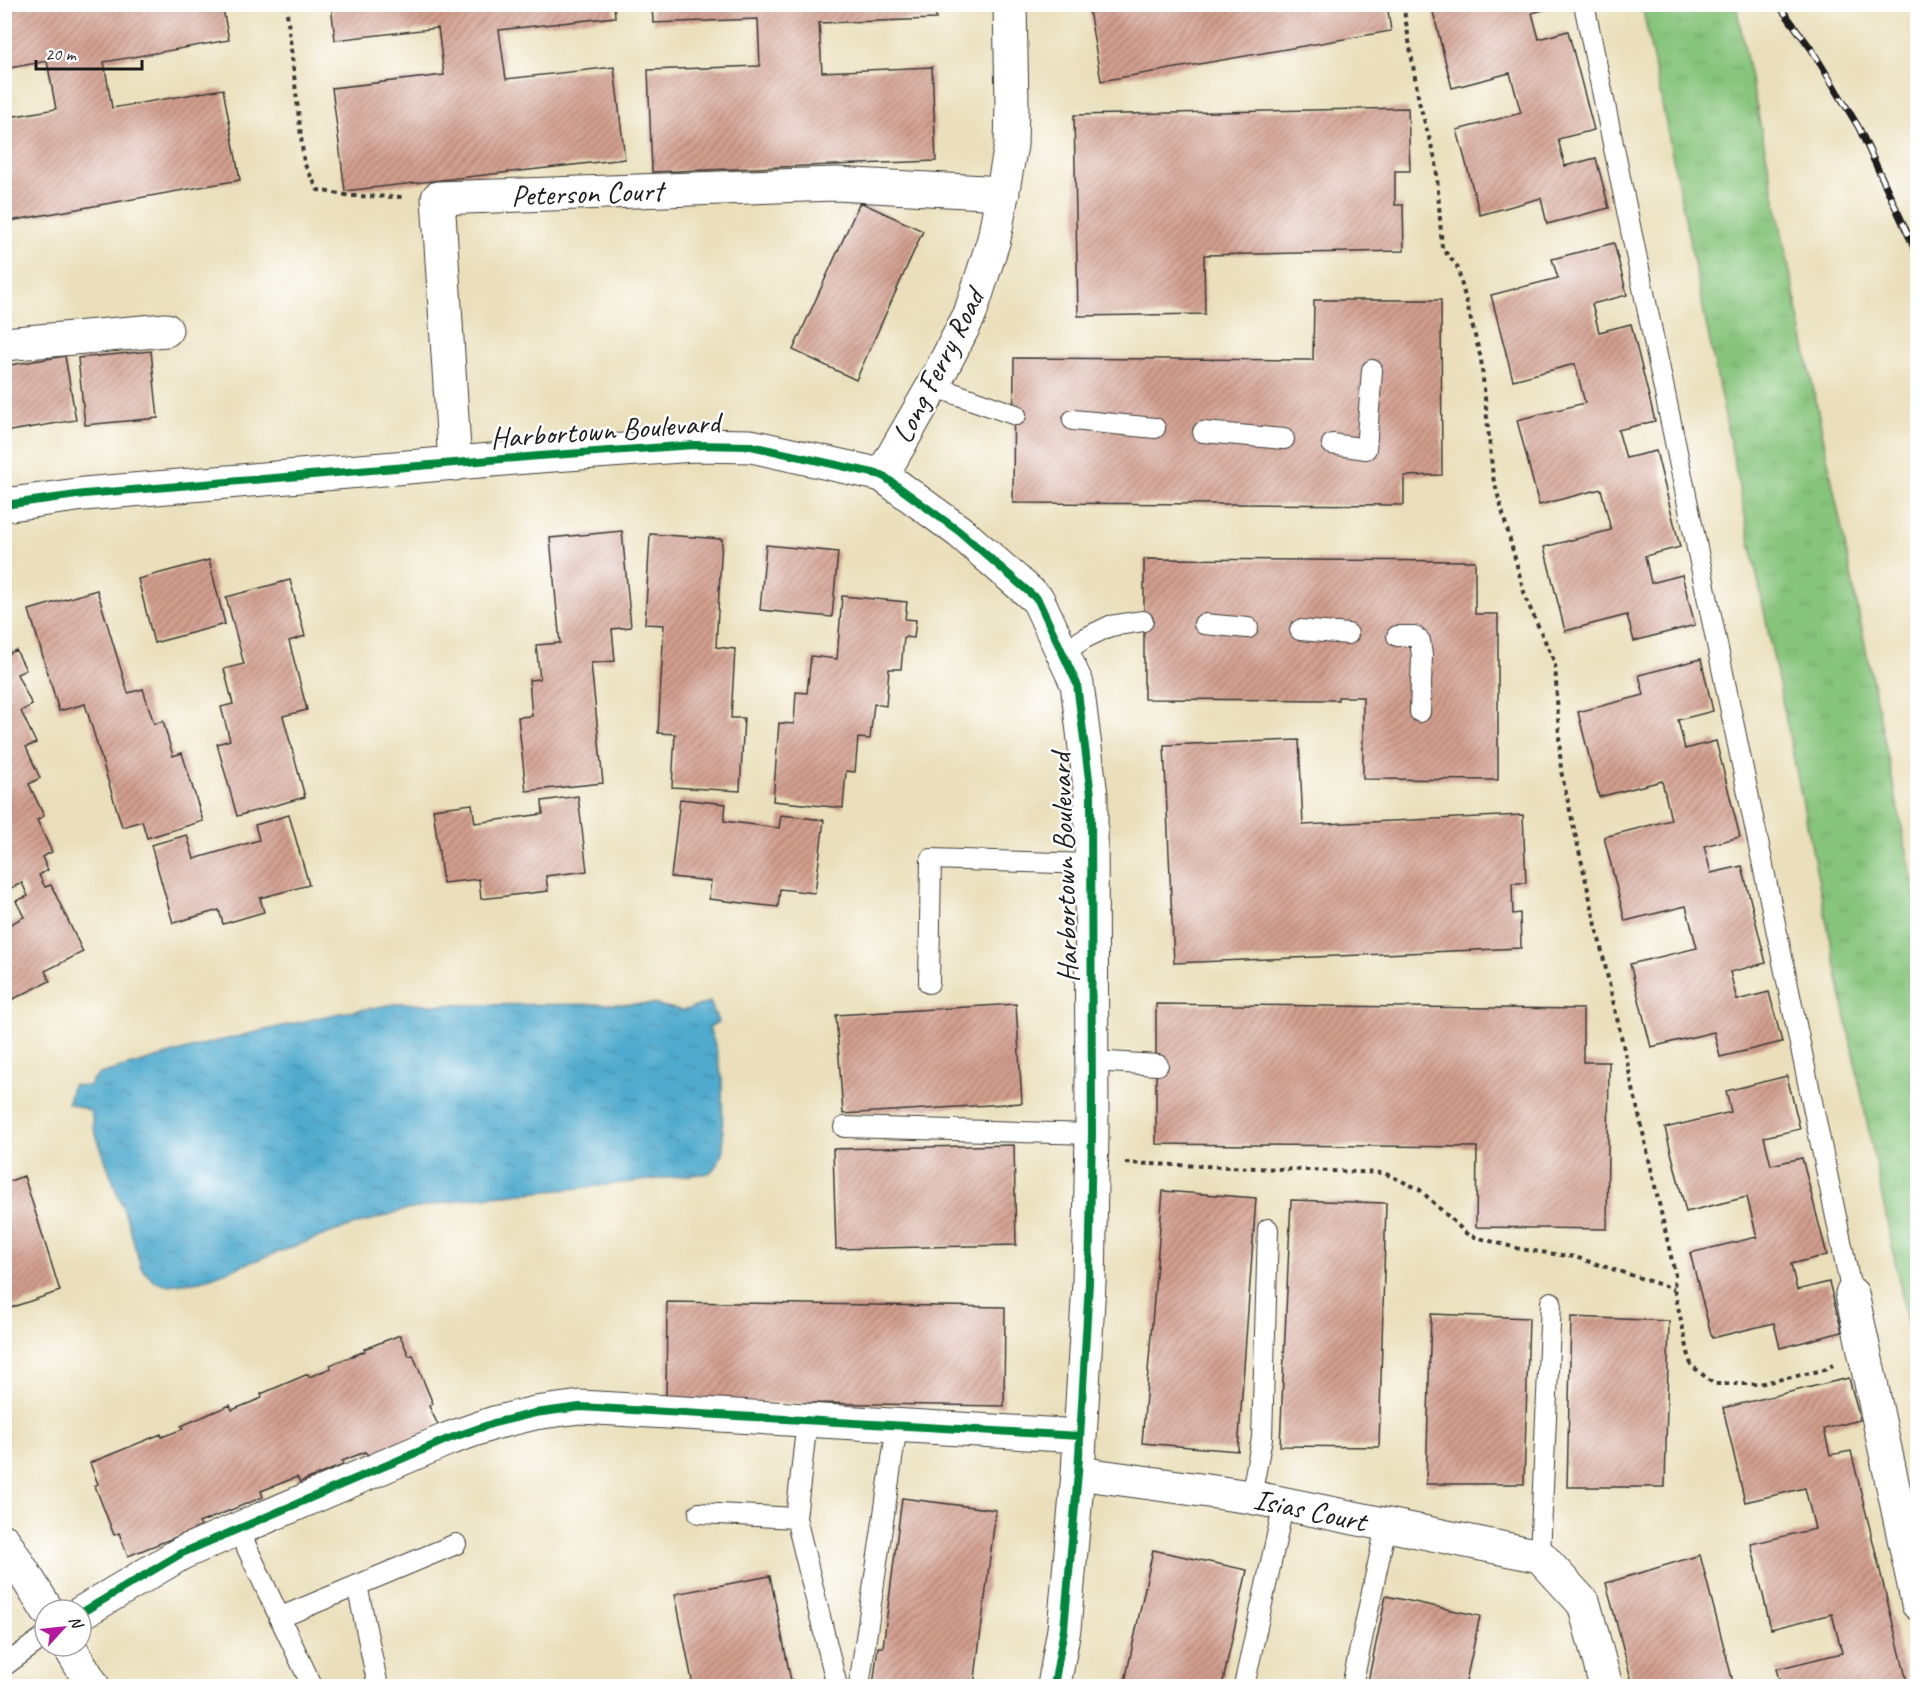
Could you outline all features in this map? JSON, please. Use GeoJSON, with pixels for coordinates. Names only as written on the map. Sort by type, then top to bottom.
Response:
{"type":"FeatureCollection","features":[{"type":"Feature","properties":{"kind":"street","name":"Long Ferry Road"},"geometry":{"type":"LineString","coordinates":[[882,475],[933,386],[970,314],[994,239],[1011,145],[1010,4]]}},
{"type":"Feature","properties":{"kind":"street","name":"Peterson Court"},"geometry":{"type":"LineString","coordinates":[[438,198],[836,184],[1003,193]]}},
{"type":"Feature","properties":{"kind":"street"},"geometry":{"type":"LineString","coordinates":[[438,198],[455,464]]}},
{"type":"Feature","properties":{"kind":"street"},"geometry":{"type":"LineString","coordinates":[[4,344],[165,330]]}},
{"type":"Feature","properties":{"kind":"street","name":"Harbortown Boulevard"},"geometry":{"type":"LineString","coordinates":[[4,506],[84,494],[539,456],[694,445],[751,446],[882,475],[960,532],[1038,600],[1077,684],[1091,795],[1092,1148],[1089,1283],[1078,1473],[1064,1629],[1054,1686]]}},
{"type":"Feature","properties":{"kind":"street"},"geometry":{"type":"LineString","coordinates":[[1851,1294],[1917,1604]]}},
{"type":"Feature","properties":{"kind":"street"},"geometry":{"type":"LineString","coordinates":[[93,1606],[182,1553],[448,1439],[494,1423],[535,1413],[580,1407],[1080,1436]]}},
{"type":"Feature","properties":{"kind":"street","name":"Isias Court"},"geometry":{"type":"LineString","coordinates":[[1078,1473],[1251,1497],[1540,1556]]}},
{"type":"Feature","properties":{"kind":"street"},"geometry":{"type":"LineString","coordinates":[[4,1541],[40,1598]]}},
{"type":"Feature","properties":{"kind":"street"},"geometry":{"type":"LineString","coordinates":[[1540,1556],[1584,1604],[1606,1686]]}},
{"type":"Feature","properties":{"kind":"street"},"geometry":{"type":"LineString","coordinates":[[76,1658],[93,1686]]}},
{"type":"Feature","properties":{"kind":"lane"},"geometry":{"type":"LineString","coordinates":[[1584,4],[1851,1294]]}},
{"type":"Feature","properties":{"kind":"lane"},"geometry":{"type":"LineString","coordinates":[[1332,444],[1366,448],[1372,370]]}},
{"type":"Feature","properties":{"kind":"lane"},"geometry":{"type":"LineString","coordinates":[[933,386],[1016,415]]}},
{"type":"Feature","properties":{"kind":"lane"},"geometry":{"type":"LineString","coordinates":[[1073,420],[1155,428]]}},
{"type":"Feature","properties":{"kind":"lane"},"geometry":{"type":"LineString","coordinates":[[1203,432],[1284,439]]}},
{"type":"Feature","properties":{"kind":"lane"},"geometry":{"type":"LineString","coordinates":[[1063,653],[1085,638],[1110,626],[1143,621]]}},
{"type":"Feature","properties":{"kind":"lane"},"geometry":{"type":"LineString","coordinates":[[1204,624],[1248,628]]}},
{"type":"Feature","properties":{"kind":"lane"},"geometry":{"type":"LineString","coordinates":[[1300,630],[1348,634]]}},
{"type":"Feature","properties":{"kind":"lane"},"geometry":{"type":"LineString","coordinates":[[1397,636],[1414,636],[1420,641],[1422,656],[1420,712]]}},
{"type":"Feature","properties":{"kind":"lane"},"geometry":{"type":"LineString","coordinates":[[929,983],[931,859],[1091,864]]}},
{"type":"Feature","properties":{"kind":"lane"},"geometry":{"type":"LineString","coordinates":[[1092,1061],[1158,1065]]}},
{"type":"Feature","properties":{"kind":"lane"},"geometry":{"type":"LineString","coordinates":[[844,1127],[1092,1148]]}},
{"type":"Feature","properties":{"kind":"lane"},"geometry":{"type":"LineString","coordinates":[[1251,1497],[1262,1438],[1268,1229]]}},
{"type":"Feature","properties":{"kind":"lane"},"geometry":{"type":"LineString","coordinates":[[1540,1556],[1551,1302]]}},
{"type":"Feature","properties":{"kind":"lane"},"geometry":{"type":"LineString","coordinates":[[807,1420],[796,1518],[837,1686]]}},
{"type":"Feature","properties":{"kind":"lane"},"geometry":{"type":"LineString","coordinates":[[859,1686],[897,1425]]}},
{"type":"Feature","properties":{"kind":"lane"},"geometry":{"type":"LineString","coordinates":[[1244,1686],[1284,1503]]}},
{"type":"Feature","properties":{"kind":"lane"},"geometry":{"type":"LineString","coordinates":[[699,1513],[796,1518]]}},
{"type":"Feature","properties":{"kind":"lane"},"geometry":{"type":"LineString","coordinates":[[1352,1686],[1386,1526]]}},
{"type":"Feature","properties":{"kind":"lane"},"geometry":{"type":"LineString","coordinates":[[238,1529],[312,1686]]}},
{"type":"Feature","properties":{"kind":"lane"},"geometry":{"type":"LineString","coordinates":[[279,1618],[456,1544]]}},
{"type":"Feature","properties":{"kind":"lane"},"geometry":{"type":"LineString","coordinates":[[357,1585],[378,1686]]}},
{"type":"Feature","properties":{"kind":"lane"},"geometry":{"type":"LineString","coordinates":[[4,1666],[33,1645]]}},
{"type":"Feature","properties":{"kind":"path"},"geometry":{"type":"LineString","coordinates":[[286,4],[304,163],[318,190],[351,196],[438,198]]}},
{"type":"Feature","properties":{"kind":"path"},"geometry":{"type":"LineString","coordinates":[[1403,4],[1419,102],[1436,162],[1442,248],[1457,267],[1481,359],[1493,477],[1526,599],[1555,663],[1561,771],[1675,1274],[1674,1289],[1691,1365],[1714,1384],[1759,1384],[1824,1370],[1840,1362]]}},
{"type":"Feature","properties":{"kind":"path"},"geometry":{"type":"LineString","coordinates":[[1092,1148],[1384,1173],[1419,1190],[1468,1235],[1520,1249],[1575,1257],[1674,1289]]}},
{"type":"Feature","properties":{"kind":"green space"},"geometry":{"type":"Polygon","coordinates":[[[1642,5],[1736,5],[1917,902],[1917,1370],[1642,5]]]}},
{"type":"Feature","properties":{"kind":"water"},"geometry":{"type":"Polygon","coordinates":[[[710,1002],[718,1022],[709,1027],[722,1079],[723,1151],[717,1166],[709,1173],[471,1198],[401,1211],[333,1232],[200,1281],[168,1285],[154,1281],[141,1268],[129,1225],[94,1129],[91,1111],[68,1103],[72,1085],[89,1086],[92,1080],[100,1074],[209,1043],[335,1014],[401,1003],[435,1005],[653,1004],[683,1011],[710,1002]]]}},
{"type":"Feature","properties":{"kind":"building"},"geometry":{"type":"Polygon","coordinates":[[[4,4],[222,4],[229,40],[104,62],[112,108],[223,89],[240,180],[4,222],[4,118],[56,109],[47,61],[4,69],[4,4]]]}},
{"type":"Feature","properties":{"kind":"building"},"geometry":{"type":"Polygon","coordinates":[[[331,4],[614,4],[615,17],[499,30],[506,79],[614,67],[625,159],[345,191],[332,88],[444,75],[438,28],[335,40],[331,4]]]}},
{"type":"Feature","properties":{"kind":"building"},"geometry":{"type":"Polygon","coordinates":[[[652,4],[935,4],[936,19],[819,23],[822,72],[932,67],[936,161],[652,172],[648,70],[760,66],[758,19],[653,23],[652,4]]]}},
{"type":"Feature","properties":{"kind":"building"},"geometry":{"type":"Polygon","coordinates":[[[1088,4],[1387,4],[1391,31],[1101,81],[1088,4]]]}},
{"type":"Feature","properties":{"kind":"building"},"geometry":{"type":"Polygon","coordinates":[[[1431,4],[1564,4],[1532,13],[1539,39],[1568,31],[1594,130],[1558,139],[1565,166],[1596,158],[1609,208],[1547,224],[1541,198],[1480,215],[1457,130],[1521,113],[1510,73],[1452,88],[1431,4]]]}},
{"type":"Feature","properties":{"kind":"building"},"geometry":{"type":"Polygon","coordinates":[[[1408,108],[1410,171],[1395,171],[1395,205],[1403,205],[1404,251],[1204,255],[1205,314],[1078,316],[1074,115],[1408,108]]]}},
{"type":"Feature","properties":{"kind":"building"},"geometry":{"type":"Polygon","coordinates":[[[860,202],[923,231],[856,380],[793,350],[860,202]]]}},
{"type":"Feature","properties":{"kind":"building"},"geometry":{"type":"Polygon","coordinates":[[[1614,243],[1627,295],[1592,304],[1599,332],[1631,324],[1655,421],[1618,430],[1626,458],[1656,451],[1680,547],[1645,556],[1651,583],[1682,575],[1695,625],[1634,641],[1627,615],[1565,631],[1544,547],[1611,530],[1601,489],[1539,505],[1517,420],[1585,403],[1575,364],[1513,380],[1491,295],[1558,278],[1552,259],[1614,243]]]}},
{"type":"Feature","properties":{"kind":"building"},"geometry":{"type":"Polygon","coordinates":[[[1314,300],[1441,300],[1442,475],[1404,476],[1404,505],[1013,503],[1014,358],[1313,360],[1314,300]]]}},
{"type":"Feature","properties":{"kind":"building"},"geometry":{"type":"Polygon","coordinates":[[[151,351],[158,418],[85,425],[78,358],[151,351]]]}},
{"type":"Feature","properties":{"kind":"building"},"geometry":{"type":"Polygon","coordinates":[[[65,356],[76,420],[4,432],[4,366],[65,356]]]}},
{"type":"Feature","properties":{"kind":"building"},"geometry":{"type":"Polygon","coordinates":[[[622,531],[631,627],[612,629],[615,661],[591,663],[603,783],[526,791],[518,717],[532,716],[529,680],[540,679],[536,645],[560,643],[550,538],[622,531]]]}},
{"type":"Feature","properties":{"kind":"building"},"geometry":{"type":"Polygon","coordinates":[[[650,534],[722,539],[716,647],[735,649],[731,718],[744,718],[740,791],[672,787],[675,734],[658,733],[664,625],[645,624],[650,534]]]}},
{"type":"Feature","properties":{"kind":"building"},"geometry":{"type":"Polygon","coordinates":[[[766,545],[838,552],[832,617],[760,610],[766,545]]]}},
{"type":"Feature","properties":{"kind":"building"},"geometry":{"type":"Polygon","coordinates":[[[1144,559],[1475,561],[1475,614],[1498,614],[1498,780],[1363,779],[1363,697],[1338,697],[1338,700],[1144,699],[1144,559]]]}},
{"type":"Feature","properties":{"kind":"building"},"geometry":{"type":"Polygon","coordinates":[[[209,560],[225,624],[154,643],[138,579],[209,560]]]}},
{"type":"Feature","properties":{"kind":"building"},"geometry":{"type":"Polygon","coordinates":[[[290,580],[305,636],[289,641],[307,710],[283,716],[305,797],[237,816],[217,744],[230,740],[221,707],[233,704],[224,669],[244,664],[226,597],[290,580]]]}},
{"type":"Feature","properties":{"kind":"building"},"geometry":{"type":"Polygon","coordinates":[[[97,590],[128,693],[143,689],[154,724],[163,721],[173,756],[182,753],[203,821],[147,838],[142,821],[122,827],[85,704],[59,711],[29,610],[97,590]]]}},
{"type":"Feature","properties":{"kind":"building"},"geometry":{"type":"Polygon","coordinates":[[[842,596],[907,602],[905,619],[916,620],[914,638],[904,637],[901,669],[889,669],[886,706],[874,704],[870,739],[858,738],[855,772],[846,771],[843,808],[773,801],[779,723],[794,724],[796,692],[807,693],[811,656],[837,659],[842,596]]]}},
{"type":"Feature","properties":{"kind":"building"},"geometry":{"type":"Polygon","coordinates":[[[4,647],[8,654],[16,650],[26,670],[17,674],[32,705],[21,711],[36,743],[26,747],[40,778],[29,784],[44,816],[37,820],[52,852],[42,857],[48,870],[39,875],[45,887],[51,885],[83,952],[45,971],[50,981],[5,1003],[5,927],[24,917],[16,901],[28,896],[22,883],[4,891],[4,647]]]}},
{"type":"Feature","properties":{"kind":"building"},"geometry":{"type":"Polygon","coordinates":[[[1701,659],[1713,711],[1678,720],[1685,749],[1716,741],[1740,837],[1704,846],[1711,873],[1742,866],[1766,963],[1730,972],[1737,1000],[1769,992],[1782,1042],[1720,1057],[1714,1032],[1651,1047],[1630,964],[1697,948],[1686,906],[1625,921],[1604,837],[1671,820],[1662,781],[1599,797],[1578,712],[1644,695],[1639,675],[1701,659]]]}},
{"type":"Feature","properties":{"kind":"building"},"geometry":{"type":"Polygon","coordinates":[[[1299,740],[1303,825],[1523,815],[1526,883],[1512,883],[1513,914],[1520,913],[1521,948],[1174,963],[1164,745],[1299,740]]]}},
{"type":"Feature","properties":{"kind":"building"},"geometry":{"type":"Polygon","coordinates":[[[578,796],[587,871],[546,876],[548,891],[481,899],[479,879],[443,883],[433,809],[472,804],[475,823],[543,814],[542,801],[578,796]]]}},
{"type":"Feature","properties":{"kind":"building"},"geometry":{"type":"Polygon","coordinates":[[[680,799],[726,804],[724,821],[779,828],[781,815],[824,820],[815,893],[780,889],[778,907],[709,899],[711,881],[671,877],[680,799]]]}},
{"type":"Feature","properties":{"kind":"building"},"geometry":{"type":"Polygon","coordinates":[[[289,815],[309,885],[260,898],[264,912],[223,924],[219,910],[173,923],[151,845],[187,835],[194,859],[259,840],[255,825],[289,815]]]}},
{"type":"Feature","properties":{"kind":"building"},"geometry":{"type":"Polygon","coordinates":[[[1016,1004],[1022,1103],[843,1114],[836,1015],[1016,1004]]]}},
{"type":"Feature","properties":{"kind":"building"},"geometry":{"type":"Polygon","coordinates":[[[1156,1004],[1583,1009],[1583,1062],[1609,1062],[1607,1229],[1476,1227],[1477,1147],[1156,1144],[1156,1004]]]}},
{"type":"Feature","properties":{"kind":"building"},"geometry":{"type":"Polygon","coordinates":[[[1787,1076],[1800,1129],[1764,1137],[1771,1165],[1802,1158],[1827,1255],[1791,1264],[1797,1290],[1829,1282],[1842,1332],[1780,1348],[1774,1323],[1712,1338],[1690,1253],[1757,1237],[1747,1197],[1686,1212],[1665,1128],[1731,1112],[1726,1091],[1787,1076]]]}},
{"type":"Feature","properties":{"kind":"building"},"geometry":{"type":"Polygon","coordinates":[[[1014,1145],[1016,1245],[836,1249],[833,1149],[1014,1145]]]}},
{"type":"Feature","properties":{"kind":"building"},"geometry":{"type":"Polygon","coordinates":[[[24,1176],[60,1291],[4,1310],[4,1183],[24,1176]]]}},
{"type":"Feature","properties":{"kind":"building"},"geometry":{"type":"Polygon","coordinates":[[[1163,1191],[1256,1198],[1238,1451],[1142,1443],[1163,1191]]]}},
{"type":"Feature","properties":{"kind":"building"},"geometry":{"type":"Polygon","coordinates":[[[1291,1200],[1386,1203],[1379,1447],[1280,1446],[1291,1200]]]}},
{"type":"Feature","properties":{"kind":"building"},"geometry":{"type":"Polygon","coordinates":[[[667,1302],[1005,1307],[1004,1406],[666,1401],[667,1302]]]}},
{"type":"Feature","properties":{"kind":"building"},"geometry":{"type":"Polygon","coordinates":[[[1431,1314],[1529,1318],[1524,1484],[1426,1484],[1431,1314]]]}},
{"type":"Feature","properties":{"kind":"building"},"geometry":{"type":"Polygon","coordinates":[[[1571,1317],[1669,1321],[1665,1487],[1567,1487],[1571,1317]]]}},
{"type":"Feature","properties":{"kind":"building"},"geometry":{"type":"Polygon","coordinates":[[[400,1335],[409,1356],[413,1355],[433,1404],[429,1406],[439,1427],[369,1456],[365,1452],[342,1461],[343,1465],[300,1482],[297,1477],[261,1491],[263,1497],[199,1523],[201,1527],[128,1556],[119,1533],[114,1535],[95,1486],[98,1484],[90,1463],[161,1434],[162,1437],[183,1429],[181,1426],[230,1405],[232,1410],[262,1398],[261,1394],[308,1374],[309,1377],[331,1368],[330,1365],[400,1335]]]}},
{"type":"Feature","properties":{"kind":"building"},"geometry":{"type":"Polygon","coordinates":[[[1849,1378],[1860,1420],[1824,1429],[1830,1455],[1851,1451],[1908,1686],[1781,1686],[1776,1669],[1842,1653],[1832,1614],[1771,1629],[1751,1544],[1815,1529],[1805,1488],[1745,1502],[1723,1408],[1849,1378]]]}},
{"type":"Feature","properties":{"kind":"building"},"geometry":{"type":"Polygon","coordinates":[[[902,1498],[996,1510],[974,1686],[873,1686],[878,1647],[883,1647],[902,1498]]]}},
{"type":"Feature","properties":{"kind":"building"},"geometry":{"type":"Polygon","coordinates":[[[1153,1550],[1247,1570],[1222,1686],[1124,1686],[1153,1550]]]}},
{"type":"Feature","properties":{"kind":"building"},"geometry":{"type":"Polygon","coordinates":[[[1700,1555],[1734,1686],[1633,1686],[1606,1583],[1700,1555]]]}},
{"type":"Feature","properties":{"kind":"building"},"geometry":{"type":"Polygon","coordinates":[[[770,1576],[792,1686],[693,1686],[675,1594],[770,1576]]]}},
{"type":"Feature","properties":{"kind":"building"},"geometry":{"type":"Polygon","coordinates":[[[1386,1596],[1480,1616],[1465,1686],[1367,1686],[1386,1596]]]}},
{"type":"Feature","properties":{"kind":"railway"},"geometry":{"type":"LineString","coordinates":[[1778,4],[1812,50],[1859,128],[1918,256]]}},
{"type":"Feature","properties":{"kind":"cycle path"},"geometry":{"type":"LineString","coordinates":[[4,505],[84,494],[539,456],[694,445],[751,446],[882,475],[960,532],[1038,600],[1077,684],[1091,795],[1092,1134],[1089,1283],[1078,1473],[1064,1629],[1054,1686]]}},
{"type":"Feature","properties":{"kind":"cycle path"},"geometry":{"type":"LineString","coordinates":[[93,1606],[182,1553],[448,1439],[494,1423],[535,1413],[580,1407],[1080,1436]]}}]}
